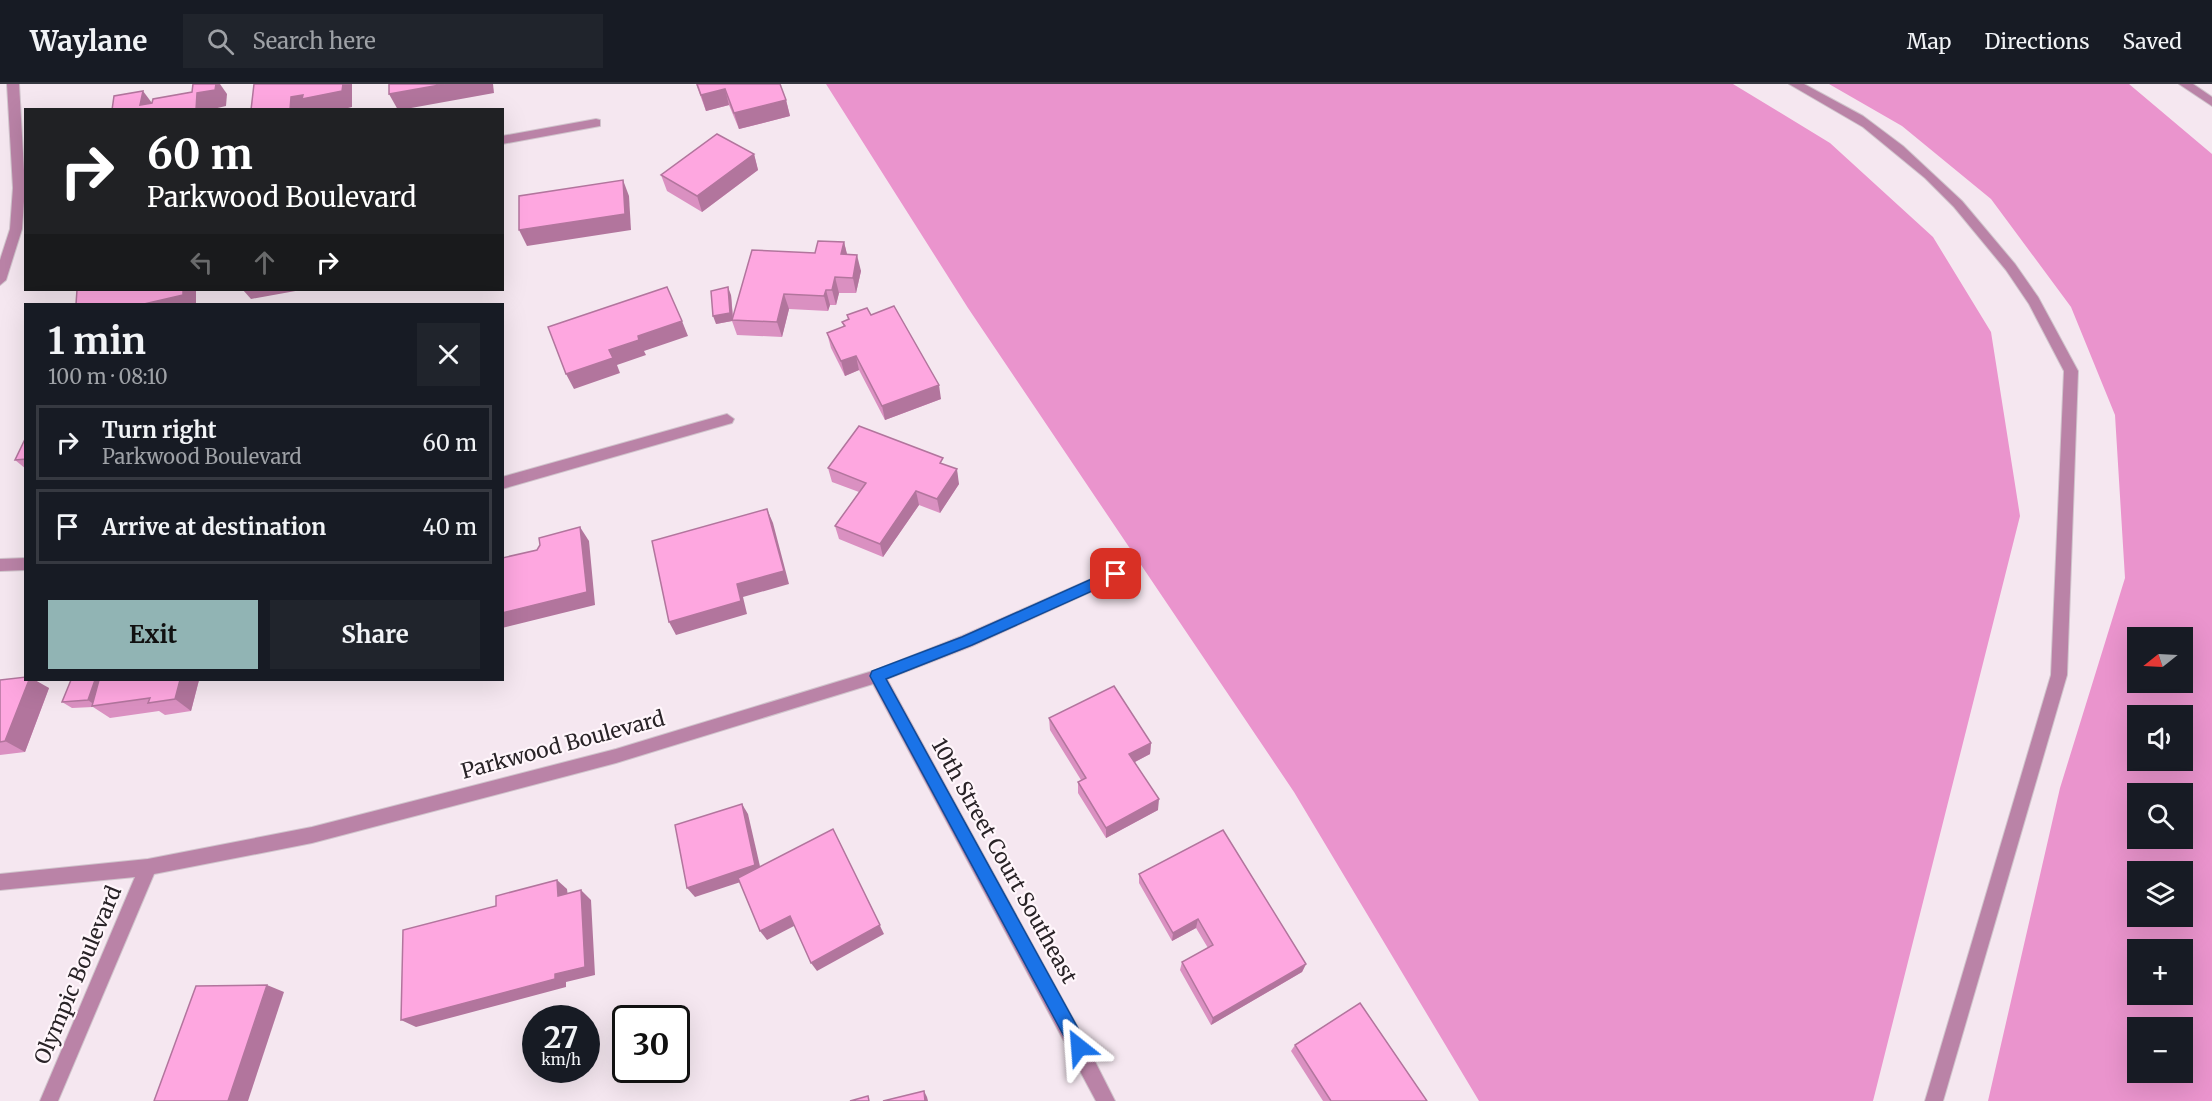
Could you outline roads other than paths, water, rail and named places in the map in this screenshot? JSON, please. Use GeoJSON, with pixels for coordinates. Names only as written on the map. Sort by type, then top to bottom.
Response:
{"type":"FeatureCollection","features":[{"type":"Feature","properties":{"kind":"street"},"geometry":{"type":"LineString","coordinates":[[0,280],[21,228],[13,84]]}},
{"type":"Feature","properties":{"kind":"street"},"geometry":{"type":"LineString","coordinates":[[1795,84],[1865,122],[1924,168],[1978,227],[2025,288],[2055,335],[2071,371],[2059,675],[1934,1101]]}},
{"type":"Feature","properties":{"kind":"street"},"geometry":{"type":"LineString","coordinates":[[2185,84],[2212,102]]}},
{"type":"Feature","properties":{"kind":"street"},"geometry":{"type":"LineString","coordinates":[[504,140],[596,123]]}},
{"type":"Feature","properties":{"kind":"street"},"geometry":{"type":"LineString","coordinates":[[504,482],[727,419]]}},
{"type":"Feature","properties":{"kind":"street"},"geometry":{"type":"LineString","coordinates":[[0,565],[24,564]]}},
{"type":"Feature","properties":{"kind":"street","name":"Parkwood Boulevard"},"geometry":{"type":"LineString","coordinates":[[0,882],[148,867],[312,835],[605,759],[877,676],[967,641],[1116,574]]}},
{"type":"Feature","properties":{"kind":"street","name":"10th Street Court Southeast"},"geometry":{"type":"LineString","coordinates":[[877,676],[1076,1040],[1106,1101]]}},
{"type":"Feature","properties":{"kind":"street","name":"Olympic Boulevard"},"geometry":{"type":"LineString","coordinates":[[49,1101],[148,867]]}}]}
